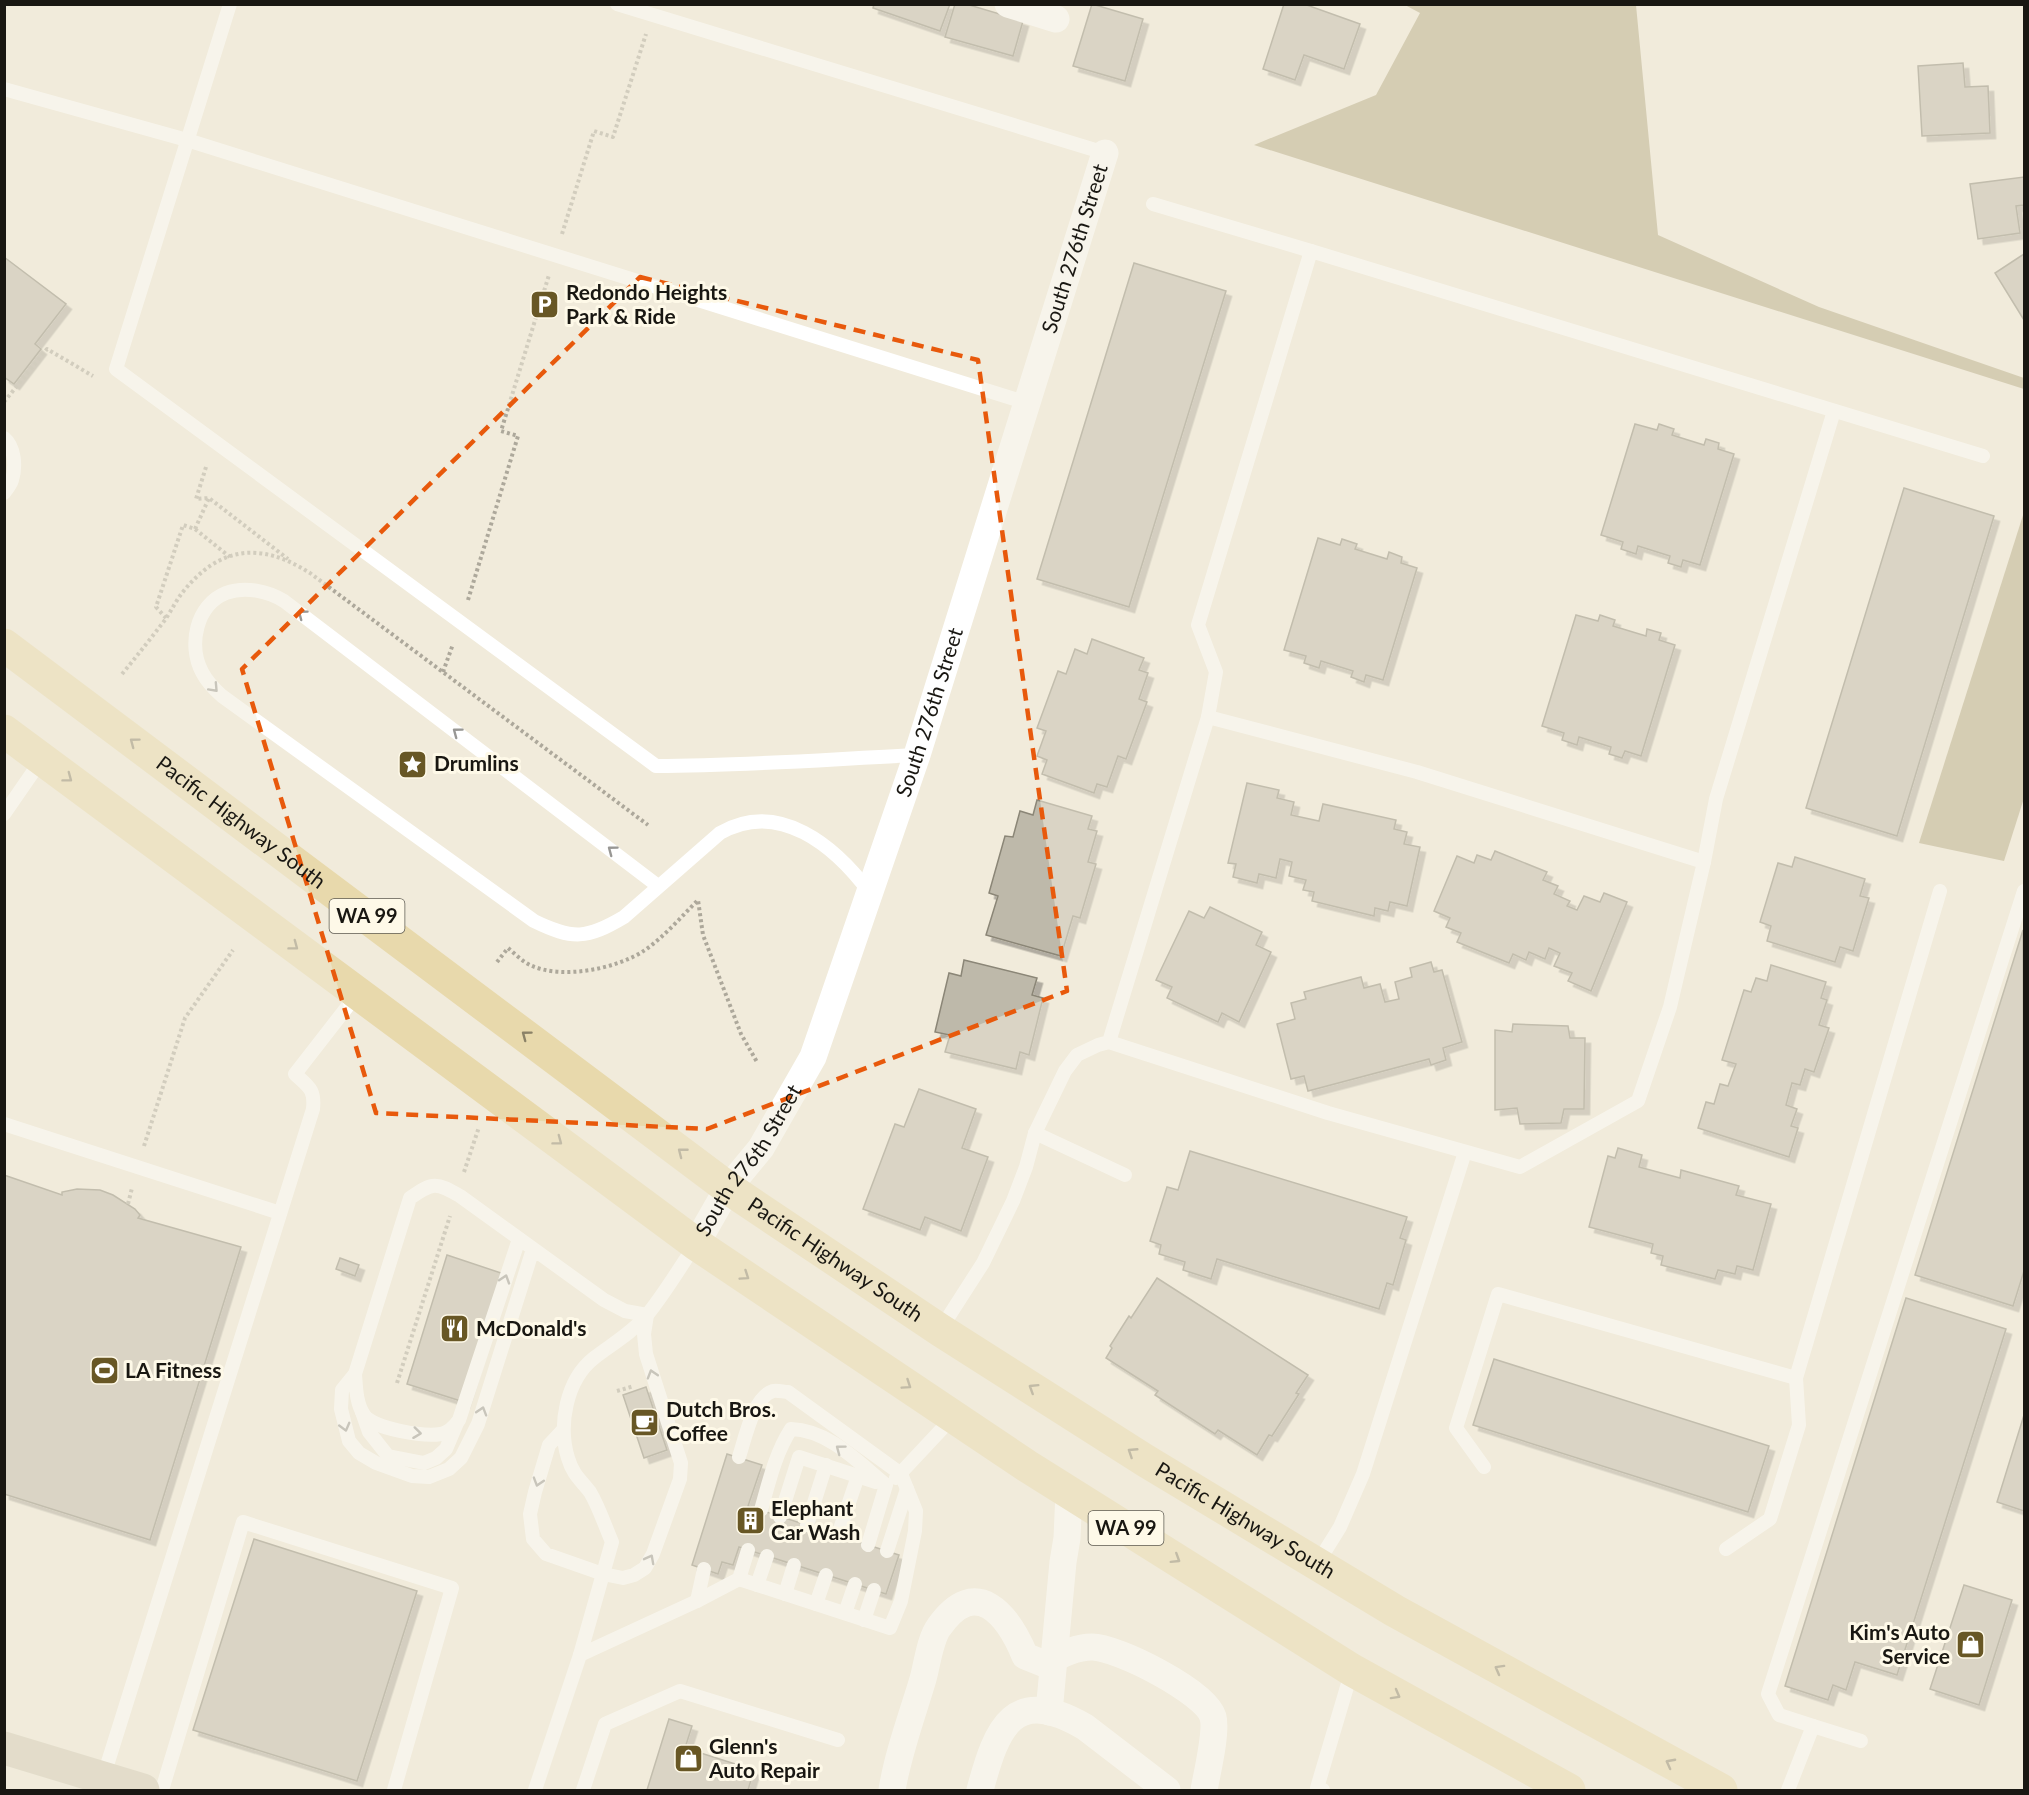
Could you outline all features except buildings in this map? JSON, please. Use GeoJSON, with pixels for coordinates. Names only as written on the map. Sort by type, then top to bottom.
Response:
{"type":"FeatureCollection","features":[{"type":"Feature","properties":{"kind":"main road","name":"Pacific Highway South"},"geometry":{"type":"LineString","coordinates":[[4,645],[728,1188],[940,1330],[1146,1461],[1413,1622],[1721,1791]]}},
{"type":"Feature","properties":{"kind":"main road","name":"WA 99"},"geometry":{"type":"LineString","coordinates":[[4,731],[696,1244],[1070,1492],[1352,1670],[1569,1791]]}},
{"type":"Feature","properties":{"kind":"main road"},"geometry":{"type":"LineString","coordinates":[[4,1748],[143,1791]]}},
{"type":"Feature","properties":{"kind":"street"},"geometry":{"type":"LineString","coordinates":[[1008,4],[1056,19]]}},
{"type":"Feature","properties":{"kind":"street","name":"South 276th Street"},"geometry":{"type":"LineString","coordinates":[[696,1244],[728,1188],[761,1148],[813,1057],[917,755],[1105,153]]}},
{"type":"Feature","properties":{"kind":"street"},"geometry":{"type":"LineString","coordinates":[[1049,1712],[1070,1492]]}},
{"type":"Feature","properties":{"kind":"street"},"geometry":{"type":"LineString","coordinates":[[892,1791],[910,1719],[937,1628],[965,1603],[983,1601],[1016,1632],[1025,1656],[1045,1664],[1077,1648],[1093,1647],[1108,1650],[1137,1662],[1187,1689],[1206,1706],[1213,1717],[1204,1791]]}},
{"type":"Feature","properties":{"kind":"street"},"geometry":{"type":"LineString","coordinates":[[980,1791],[993,1745],[1005,1726],[1016,1715],[1034,1709],[1071,1719],[1085,1727],[1167,1791]]}},
{"type":"Feature","properties":{"kind":"lane"},"geometry":{"type":"LineString","coordinates":[[230,4],[116,369],[656,766],[726,766],[917,755]]}},
{"type":"Feature","properties":{"kind":"lane"},"geometry":{"type":"LineString","coordinates":[[616,4],[1105,153]]}},
{"type":"Feature","properties":{"kind":"lane"},"geometry":{"type":"LineString","coordinates":[[4,104],[9,91],[187,140],[1027,403]]}},
{"type":"Feature","properties":{"kind":"lane"},"geometry":{"type":"LineString","coordinates":[[1153,204],[1983,456]]}},
{"type":"Feature","properties":{"kind":"lane"},"geometry":{"type":"LineString","coordinates":[[1109,1042],[1208,717],[1215,672],[1198,625],[1311,252]]}},
{"type":"Feature","properties":{"kind":"lane"},"geometry":{"type":"LineString","coordinates":[[940,1330],[983,1263],[1013,1200],[1026,1167],[1035,1133],[1065,1071],[1077,1055],[1098,1045],[1109,1042],[1328,1113],[1520,1167],[1638,1101],[1670,1007],[1704,862],[1716,799],[1834,411]]}},
{"type":"Feature","properties":{"kind":"lane"},"geometry":{"type":"LineString","coordinates":[[4,438],[10,443],[14,457],[12,480],[4,493]]}},
{"type":"Feature","properties":{"kind":"lane"},"geometry":{"type":"LineString","coordinates":[[658,886],[274,595],[258,591],[234,591],[212,602],[203,614],[196,628],[196,656],[201,670],[216,690],[534,921],[554,931],[570,935],[585,935],[610,925],[624,917],[720,833],[733,825],[745,822],[759,821],[785,825],[824,843],[854,871],[870,893]]}},
{"type":"Feature","properties":{"kind":"lane"},"geometry":{"type":"LineString","coordinates":[[1208,717],[1417,772],[1704,862]]}},
{"type":"Feature","properties":{"kind":"lane"},"geometry":{"type":"LineString","coordinates":[[4,814],[42,759]]}},
{"type":"Feature","properties":{"kind":"lane"},"geometry":{"type":"LineString","coordinates":[[1861,1741],[1779,1715],[1768,1694],[2023,890],[2025,891]]}},
{"type":"Feature","properties":{"kind":"lane"},"geometry":{"type":"LineString","coordinates":[[1726,1549],[1770,1519],[1799,1425],[1796,1378],[1940,891]]}},
{"type":"Feature","properties":{"kind":"lane"},"geometry":{"type":"LineString","coordinates":[[102,1778],[313,1109],[314,1096],[311,1089],[295,1074],[358,993]]}},
{"type":"Feature","properties":{"kind":"lane"},"geometry":{"type":"LineString","coordinates":[[4,1124],[280,1213]]}},
{"type":"Feature","properties":{"kind":"lane"},"geometry":{"type":"LineString","coordinates":[[1035,1133],[1125,1175]]}},
{"type":"Feature","properties":{"kind":"lane"},"geometry":{"type":"LineString","coordinates":[[1317,1564],[1340,1527],[1363,1474],[1465,1152]]}},
{"type":"Feature","properties":{"kind":"lane"},"geometry":{"type":"LineString","coordinates":[[533,1249],[478,1424],[461,1458],[449,1469],[429,1477],[412,1476],[376,1463],[359,1453],[349,1441],[341,1409],[342,1390],[355,1374],[410,1198],[426,1186],[442,1185],[457,1194],[604,1300],[625,1311],[647,1315]]}},
{"type":"Feature","properties":{"kind":"lane"},"geometry":{"type":"LineString","coordinates":[[355,1374],[357,1393],[369,1432],[388,1456],[424,1463],[436,1458],[446,1449],[459,1420],[519,1239]]}},
{"type":"Feature","properties":{"kind":"lane"},"geometry":{"type":"LineString","coordinates":[[535,1791],[580,1655],[612,1542],[590,1492],[578,1480],[568,1460],[563,1430],[568,1401],[578,1376],[593,1359],[614,1345],[647,1315],[696,1244]]}},
{"type":"Feature","properties":{"kind":"lane"},"geometry":{"type":"LineString","coordinates":[[1484,1467],[1456,1428],[1498,1294],[1796,1378]]}},
{"type":"Feature","properties":{"kind":"lane"},"geometry":{"type":"LineString","coordinates":[[563,1430],[549,1445],[535,1492],[530,1514],[533,1539],[546,1554],[603,1574],[623,1578],[634,1575],[645,1568],[653,1554],[680,1479],[681,1463],[646,1354],[644,1334],[647,1315]]}},
{"type":"Feature","properties":{"kind":"lane"},"geometry":{"type":"LineString","coordinates":[[580,1655],[739,1580],[890,1628],[901,1601],[915,1531],[916,1511],[901,1473],[788,1392],[774,1391],[765,1396],[755,1407],[739,1457]]}},
{"type":"Feature","properties":{"kind":"lane"},"geometry":{"type":"LineString","coordinates":[[362,1410],[369,1420],[388,1428],[413,1433],[442,1434],[453,1428],[459,1420]]}},
{"type":"Feature","properties":{"kind":"lane"},"geometry":{"type":"LineString","coordinates":[[868,1545],[886,1485],[901,1473],[954,1416]]}},
{"type":"Feature","properties":{"kind":"lane"},"geometry":{"type":"LineString","coordinates":[[761,1510],[774,1462],[791,1429],[804,1429],[820,1435],[886,1485]]}},
{"type":"Feature","properties":{"kind":"lane"},"geometry":{"type":"LineString","coordinates":[[780,1516],[799,1457],[886,1485]]}},
{"type":"Feature","properties":{"kind":"lane"},"geometry":{"type":"LineString","coordinates":[[807,1525],[826,1465]]}},
{"type":"Feature","properties":{"kind":"lane"},"geometry":{"type":"LineString","coordinates":[[838,1535],[858,1476]]}},
{"type":"Feature","properties":{"kind":"lane"},"geometry":{"type":"LineString","coordinates":[[886,1551],[906,1489]]}},
{"type":"Feature","properties":{"kind":"lane"},"geometry":{"type":"LineString","coordinates":[[162,1791],[243,1522],[452,1588],[394,1791]]}},
{"type":"Feature","properties":{"kind":"lane"},"geometry":{"type":"LineString","coordinates":[[739,1580],[748,1550]]}},
{"type":"Feature","properties":{"kind":"lane"},"geometry":{"type":"LineString","coordinates":[[757,1586],[767,1556]]}},
{"type":"Feature","properties":{"kind":"lane"},"geometry":{"type":"LineString","coordinates":[[785,1594],[794,1565]]}},
{"type":"Feature","properties":{"kind":"lane"},"geometry":{"type":"LineString","coordinates":[[697,1601],[704,1569]]}},
{"type":"Feature","properties":{"kind":"lane"},"geometry":{"type":"LineString","coordinates":[[816,1604],[826,1575]]}},
{"type":"Feature","properties":{"kind":"lane"},"geometry":{"type":"LineString","coordinates":[[845,1613],[855,1584]]}},
{"type":"Feature","properties":{"kind":"lane"},"geometry":{"type":"LineString","coordinates":[[864,1620],[874,1590]]}},
{"type":"Feature","properties":{"kind":"lane"},"geometry":{"type":"LineString","coordinates":[[1323,1791],[1317,1788],[1352,1670]]}},
{"type":"Feature","properties":{"kind":"lane"},"geometry":{"type":"LineString","coordinates":[[583,1791],[605,1724],[680,1691],[838,1740]]}},
{"type":"Feature","properties":{"kind":"lane"},"geometry":{"type":"LineString","coordinates":[[1788,1791],[1813,1726]]}},
{"type":"Feature","properties":{"kind":"path"},"geometry":{"type":"LineString","coordinates":[[443,672],[461,623],[518,436],[501,431],[594,131],[613,138],[652,15]]}},
{"type":"Feature","properties":{"kind":"path"},"geometry":{"type":"LineString","coordinates":[[4,402],[47,350],[93,376]]}},
{"type":"Feature","properties":{"kind":"path"},"geometry":{"type":"LineString","coordinates":[[206,467],[196,499],[208,498],[292,562]]}},
{"type":"Feature","properties":{"kind":"path"},"geometry":{"type":"LineString","coordinates":[[195,529],[208,498]]}},
{"type":"Feature","properties":{"kind":"path"},"geometry":{"type":"LineString","coordinates":[[166,618],[156,607],[183,525],[195,529],[230,557]]}},
{"type":"Feature","properties":{"kind":"path"},"geometry":{"type":"LineString","coordinates":[[497,962],[508,948],[530,965],[565,973],[585,971],[623,961],[658,940],[698,900],[702,935],[741,1034],[758,1062]]}},
{"type":"Feature","properties":{"kind":"path"},"geometry":{"type":"LineString","coordinates":[[128,1204],[137,1166],[185,1018],[233,950]]}},
{"type":"Feature","properties":{"kind":"path"},"geometry":{"type":"LineString","coordinates":[[397,1383],[479,1127]]}},
{"type":"Feature","properties":{"kind":"highlighted area"},"geometry":{"type":"Polygon","coordinates":[[[640,277],[978,360],[1067,991],[707,1129],[376,1113],[242,669],[640,277]]]}},
{"type":"Feature","properties":{"kind":"shaded area"},"geometry":{"type":"Polygon","coordinates":[[[1405,5],[1636,5],[1658,235],[1819,307],[2024,378],[2024,389],[1254,145],[1376,95],[1420,13],[1405,5]]]}},
{"type":"Feature","properties":{"kind":"shaded area"},"geometry":{"type":"Polygon","coordinates":[[[2024,512],[2024,798],[2004,861],[1919,843],[2024,512]]]}},
{"type":"Feature","properties":{"kind":"place","name":"Redondo Heights Park & Ride"},"geometry":{"type":"Point","coordinates":[545,305]}},
{"type":"Feature","properties":{"kind":"place","name":"Drumlins"},"geometry":{"type":"Point","coordinates":[413,764]}},
{"type":"Feature","properties":{"kind":"place","name":"McDonald's"},"geometry":{"type":"Point","coordinates":[455,1329]}},
{"type":"Feature","properties":{"kind":"place","name":"LA Fitness"},"geometry":{"type":"Point","coordinates":[104,1371]}},
{"type":"Feature","properties":{"kind":"place","name":"Dutch Bros. Coffee"},"geometry":{"type":"Point","coordinates":[645,1422]}},
{"type":"Feature","properties":{"kind":"place","name":"Elephant Car Wash"},"geometry":{"type":"Point","coordinates":[750,1521]}},
{"type":"Feature","properties":{"kind":"place","name":"Kim's Auto Service"},"geometry":{"type":"Point","coordinates":[1971,1645]}},
{"type":"Feature","properties":{"kind":"place","name":"Glenn's Auto Repair"},"geometry":{"type":"Point","coordinates":[688,1759]}}]}
